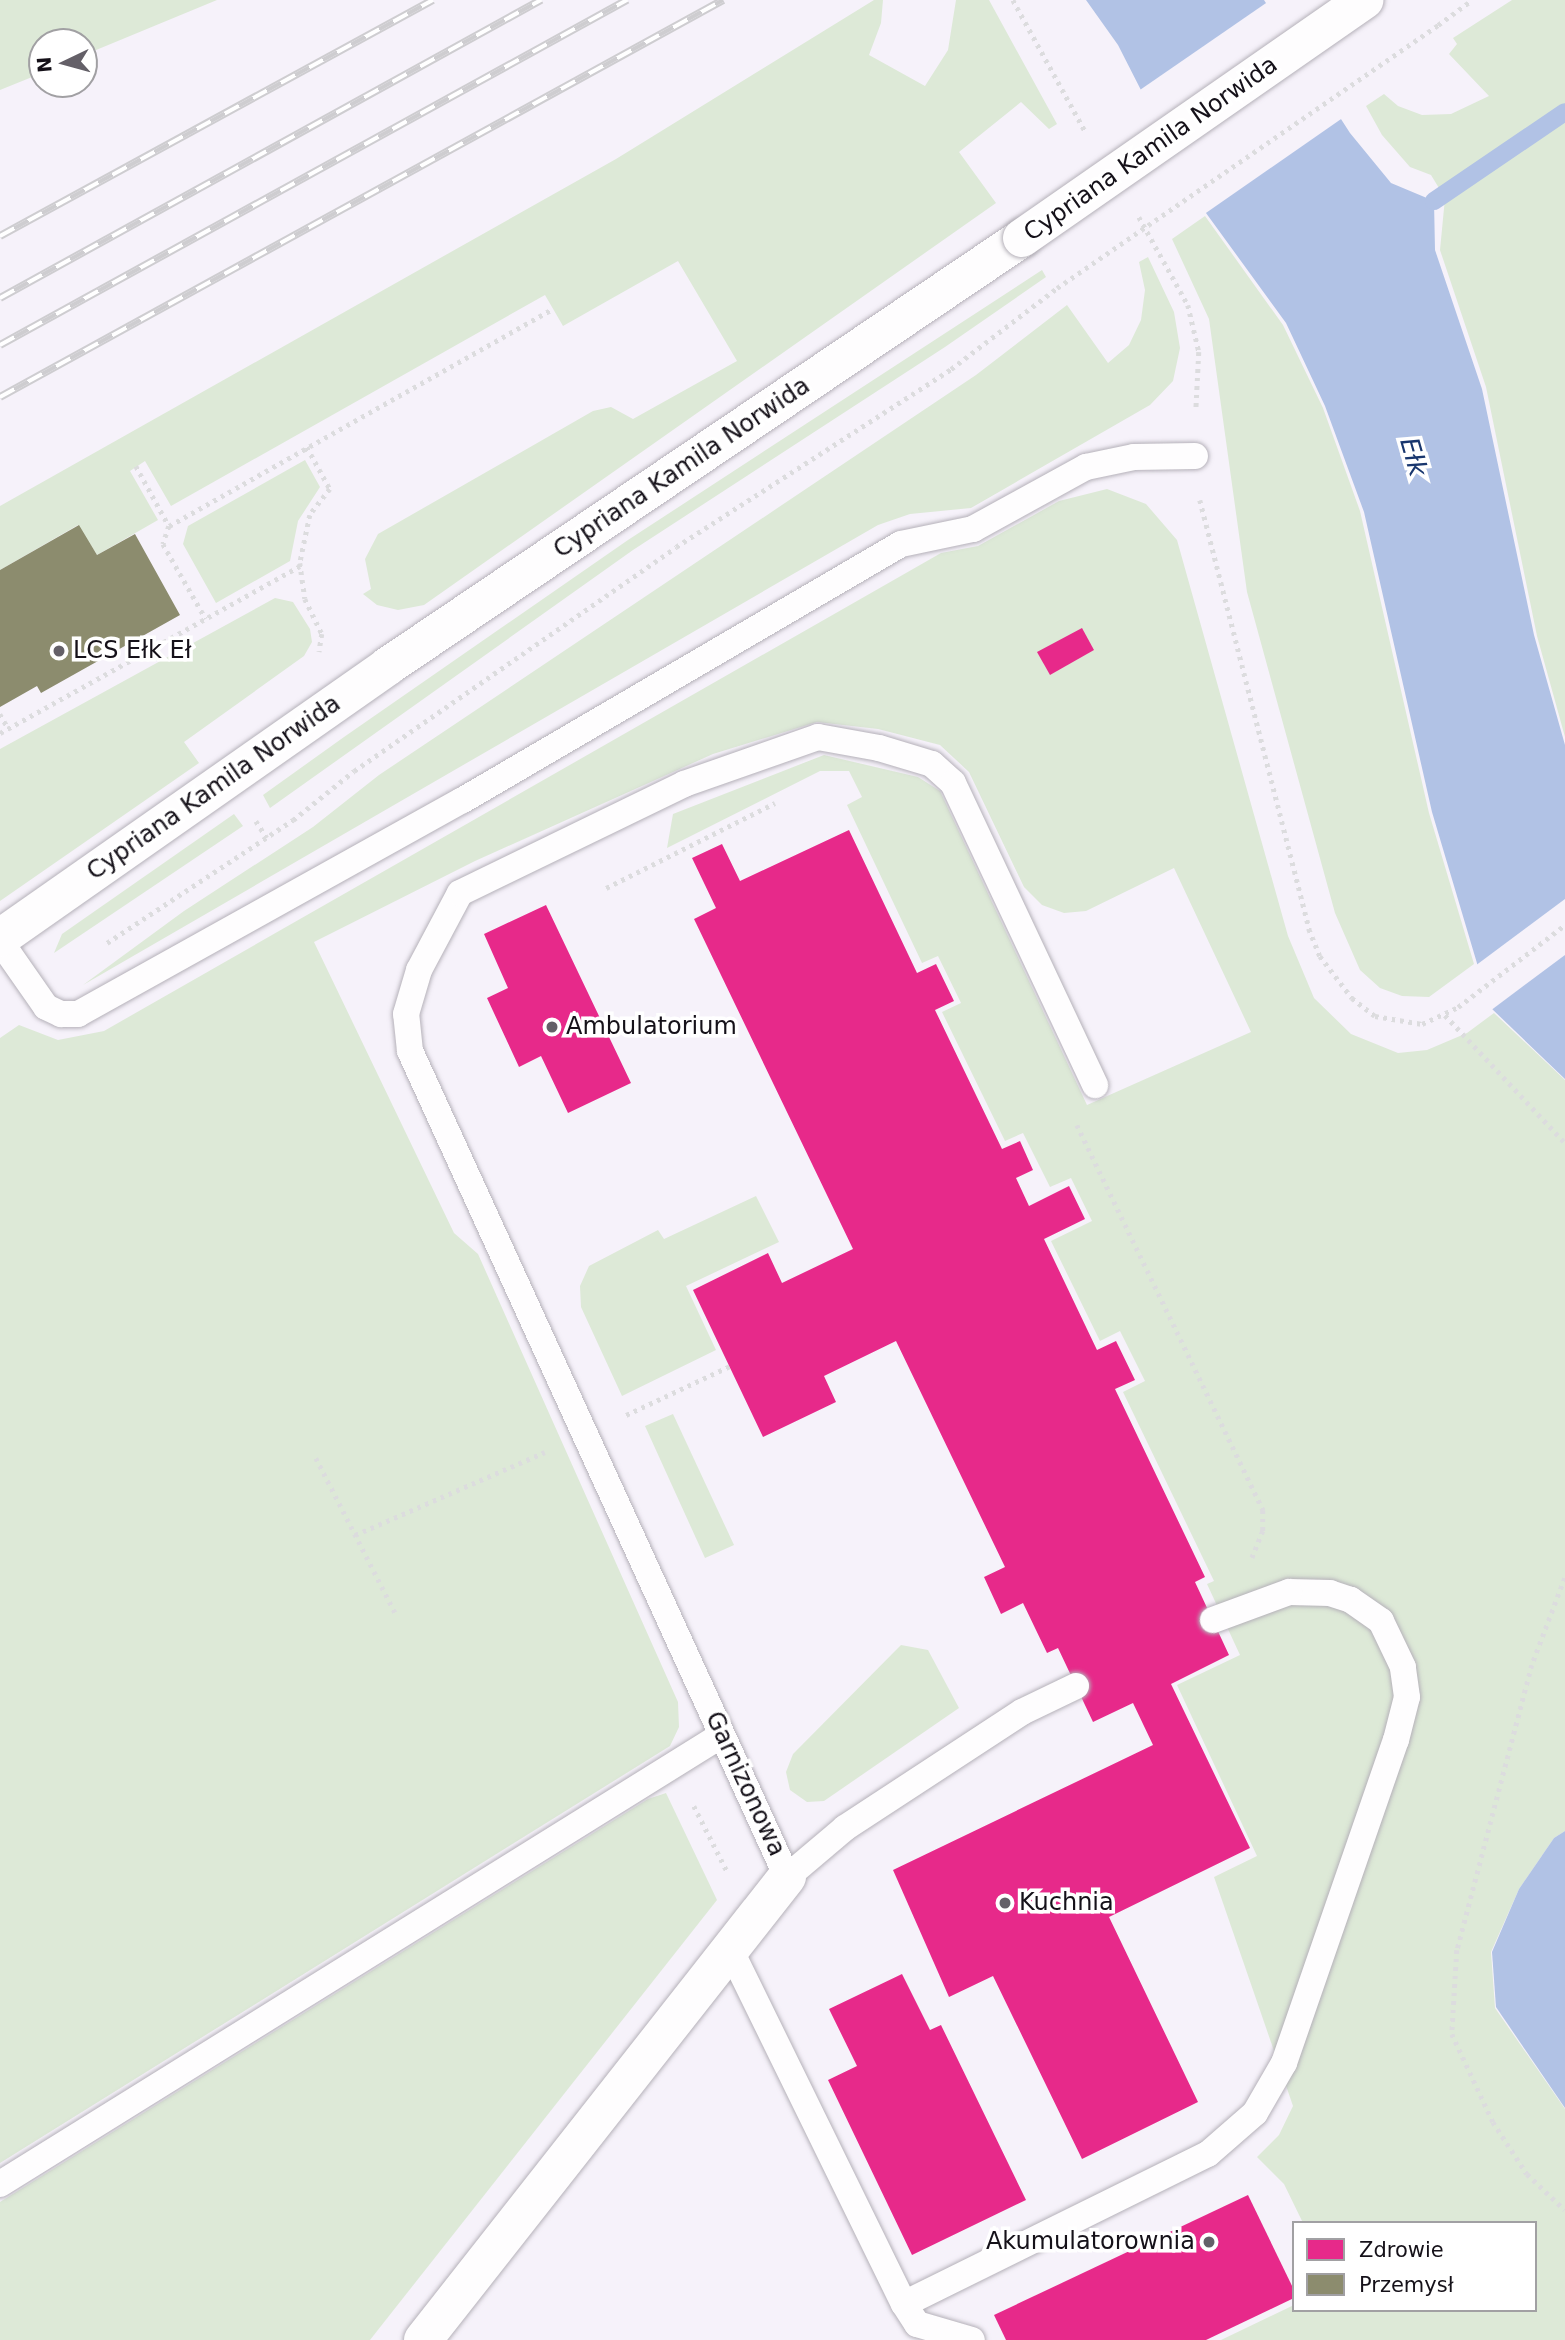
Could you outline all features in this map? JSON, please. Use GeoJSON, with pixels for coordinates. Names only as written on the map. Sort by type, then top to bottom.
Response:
{"type":"FeatureCollection","features":[{"type":"Feature","properties":{"kind":"street","name":"Cypriana Kamila Norwida"},"geometry":{"type":"LineString","coordinates":[[0,939],[228,779],[1022,238],[1365,0]]}},
{"type":"Feature","properties":{"kind":"street","name":"Garnizonowa"},"geometry":{"type":"LineString","coordinates":[[423,2340],[787,1877]]}},
{"type":"Feature","properties":{"kind":"lane"},"geometry":{"type":"LineString","coordinates":[[0,939],[46,1007],[61,1014],[78,1014],[463,800],[901,544],[974,529],[1086,467],[1134,457],[1195,456]]}},
{"type":"Feature","properties":{"kind":"lane","name":"Garnizonowa"},"geometry":{"type":"LineString","coordinates":[[787,1877],[410,1051],[406,1014],[419,970],[460,893],[684,784],[818,737],[879,748],[932,764],[953,783],[1095,1085]]}},
{"type":"Feature","properties":{"kind":"lane"},"geometry":{"type":"LineString","coordinates":[[904,2304],[1208,2154],[1238,2132],[1284,2063],[1396,1740],[1407,1697],[1404,1667],[1388,1631],[1351,1600],[1331,1593],[1289,1592],[1213,1620]]}},
{"type":"Feature","properties":{"kind":"lane"},"geometry":{"type":"LineString","coordinates":[[787,1877],[845,1828],[1011,1719],[1076,1686]]}},
{"type":"Feature","properties":{"kind":"lane"},"geometry":{"type":"LineString","coordinates":[[0,2184],[722,1735]]}},
{"type":"Feature","properties":{"kind":"lane"},"geometry":{"type":"LineString","coordinates":[[730,1950],[904,2304],[917,2324],[972,2340]]}},
{"type":"Feature","properties":{"kind":"path"},"geometry":{"type":"LineString","coordinates":[[1013,0],[1082,127]]}},
{"type":"Feature","properties":{"kind":"path"},"geometry":{"type":"LineString","coordinates":[[101,948],[267,838],[354,771],[676,547],[951,369],[1057,288],[1472,0]]}},
{"type":"Feature","properties":{"kind":"path"},"geometry":{"type":"LineString","coordinates":[[1158,247],[1188,305],[1199,352],[1195,456],[1204,528],[1320,956],[1352,998],[1375,1016],[1422,1024],[1445,1015],[1565,925]]}},
{"type":"Feature","properties":{"kind":"path"},"geometry":{"type":"LineString","coordinates":[[206,619],[163,544],[169,526],[551,310]]}},
{"type":"Feature","properties":{"kind":"path"},"geometry":{"type":"LineString","coordinates":[[307,447],[330,489],[306,525],[300,566],[305,599],[322,634],[316,658]]}},
{"type":"Feature","properties":{"kind":"path"},"geometry":{"type":"LineString","coordinates":[[136,466],[169,526]]}},
{"type":"Feature","properties":{"kind":"path"},"geometry":{"type":"LineString","coordinates":[[0,733],[300,566]]}},
{"type":"Feature","properties":{"kind":"path"},"geometry":{"type":"LineString","coordinates":[[0,714],[8,728]]}},
{"type":"Feature","properties":{"kind":"path"},"geometry":{"type":"LineString","coordinates":[[228,779],[267,838]]}},
{"type":"Feature","properties":{"kind":"path"},"geometry":{"type":"LineString","coordinates":[[606,888],[777,802]]}},
{"type":"Feature","properties":{"kind":"path"},"geometry":{"type":"LineString","coordinates":[[1445,1015],[1565,1143]]}},
{"type":"Feature","properties":{"kind":"path"},"geometry":{"type":"LineString","coordinates":[[1074,1120],[1262,1510],[1264,1531],[1251,1562]]}},
{"type":"Feature","properties":{"kind":"path"},"geometry":{"type":"LineString","coordinates":[[316,1458],[397,1616]]}},
{"type":"Feature","properties":{"kind":"path"},"geometry":{"type":"LineString","coordinates":[[1565,1578],[1532,1665],[1457,1950],[1452,2034],[1493,2122],[1527,2174],[1565,2210]]}},
{"type":"Feature","properties":{"kind":"green space"},"geometry":{"type":"Polygon","coordinates":[[[0,0],[217,0],[98,49],[98,28],[28,28],[28,79],[0,90],[0,0]]]}},
{"type":"Feature","properties":{"kind":"green space"},"geometry":{"type":"Polygon","coordinates":[[[874,0],[883,0],[881,23],[869,55],[925,86],[948,50],[956,0],[989,0],[1057,124],[1049,129],[1021,102],[959,152],[996,203],[424,605],[398,610],[377,605],[363,594],[371,589],[365,559],[378,534],[593,411],[611,407],[633,419],[737,361],[678,261],[563,326],[545,295],[171,506],[145,461],[130,471],[158,520],[97,555],[78,525],[0,570],[0,506],[616,159],[874,0]]]}},
{"type":"Feature","properties":{"kind":"green space"},"geometry":{"type":"Polygon","coordinates":[[[1512,0],[1565,0],[1565,737],[1537,636],[1486,387],[1440,250],[1445,198],[1431,175],[1410,167],[1382,135],[1366,106],[1384,94],[1398,106],[1422,115],[1451,114],[1489,96],[1449,54],[1457,44],[1453,38],[1512,0]]]}},
{"type":"Feature","properties":{"kind":"green space"},"geometry":{"type":"Polygon","coordinates":[[[1205,216],[1283,325],[1323,408],[1360,511],[1429,813],[1474,964],[1429,997],[1402,996],[1380,988],[1360,970],[1335,913],[1247,592],[1209,319],[1172,239],[1205,216]]]}},
{"type":"Feature","properties":{"kind":"green space"},"geometry":{"type":"Polygon","coordinates":[[[1148,257],[1174,312],[1180,348],[1173,381],[1150,405],[971,508],[910,514],[878,525],[83,985],[184,911],[313,827],[379,775],[976,375],[1067,305],[1108,363],[1129,345],[1141,320],[1145,290],[1139,262],[1148,257]]]}},
{"type":"Feature","properties":{"kind":"green space"},"geometry":{"type":"Polygon","coordinates":[[[1042,270],[1046,277],[945,347],[633,550],[270,808],[263,795],[344,737],[628,540],[1042,270]]]}},
{"type":"Feature","properties":{"kind":"green space"},"geometry":{"type":"Polygon","coordinates":[[[305,460],[320,487],[298,521],[290,561],[216,603],[183,544],[188,526],[305,460]]]}},
{"type":"Feature","properties":{"kind":"green space"},"geometry":{"type":"Polygon","coordinates":[[[1107,489],[1146,504],[1177,540],[1288,936],[1314,998],[1351,1034],[1398,1053],[1427,1050],[1467,1033],[1494,1013],[1565,1080],[1565,1831],[1554,1838],[1519,1889],[1491,1952],[1495,2008],[1565,2109],[1565,2340],[1221,2340],[1292,2306],[1292,2312],[1537,2312],[1537,2221],[1302,2221],[1284,2184],[1257,2157],[1279,2135],[1293,2106],[1214,1877],[1257,1856],[1177,1685],[1240,1655],[1207,1584],[1214,1581],[1123,1392],[1145,1381],[1120,1331],[1100,1341],[1051,1241],[1092,1221],[1071,1178],[1050,1187],[1023,1133],[1005,1141],[942,1012],[961,1003],[938,956],[922,963],[847,805],[862,797],[849,771],[820,771],[667,848],[673,814],[824,755],[918,777],[940,791],[1087,1105],[1251,1032],[1174,868],[1086,911],[1064,913],[1042,905],[1024,887],[969,772],[940,745],[878,729],[817,722],[713,754],[475,861],[314,942],[454,1233],[478,1254],[678,1702],[679,1727],[670,1746],[0,2163],[0,1038],[19,1025],[58,1040],[104,1031],[941,553],[978,546],[1059,501],[1107,489]]]}},
{"type":"Feature","properties":{"kind":"green space"},"geometry":{"type":"Polygon","coordinates":[[[275,598],[293,602],[310,629],[312,642],[304,656],[184,742],[199,763],[0,901],[0,749],[275,598]]]}},
{"type":"Feature","properties":{"kind":"green space"},"geometry":{"type":"Polygon","coordinates":[[[234,814],[243,826],[54,953],[62,934],[234,814]]]}},
{"type":"Feature","properties":{"kind":"green space"},"geometry":{"type":"Polygon","coordinates":[[[756,1196],[779,1242],[686,1286],[716,1350],[622,1396],[581,1307],[580,1286],[589,1266],[658,1230],[664,1239],[756,1196]]]}},
{"type":"Feature","properties":{"kind":"green space"},"geometry":{"type":"Polygon","coordinates":[[[673,1414],[734,1545],[705,1558],[645,1426],[673,1414]]]}},
{"type":"Feature","properties":{"kind":"green space"},"geometry":{"type":"Polygon","coordinates":[[[901,1645],[928,1650],[959,1708],[824,1801],[807,1802],[790,1790],[786,1772],[793,1754],[901,1645]]]}},
{"type":"Feature","properties":{"kind":"green space"},"geometry":{"type":"Polygon","coordinates":[[[666,1793],[717,1900],[370,2340],[0,2340],[0,2202],[648,1799],[666,1793]]]}},
{"type":"Feature","properties":{"kind":"water","name":"Ełk"},"geometry":{"type":"Polygon","coordinates":[[[1086,0],[1264,0],[1350,133],[1391,183],[1434,201],[1435,250],[1482,389],[1534,635],[1565,745],[1565,1079],[1490,1007],[1432,812],[1364,512],[1325,406],[1286,323],[1198,202],[1118,45],[1086,0]]]}},
{"type":"Feature","properties":{"kind":"water"},"geometry":{"type":"Polygon","coordinates":[[[1565,1831],[1565,2108],[1496,2007],[1492,1952],[1519,1889],[1554,1838],[1565,1831]]]}},
{"type":"Feature","properties":{"kind":"pier"},"geometry":{"type":"Polygon","coordinates":[[[1269,1],[1344,117],[1203,215],[1137,92],[1269,1]]]}},
{"type":"Feature","properties":{"kind":"pier"},"geometry":{"type":"Polygon","coordinates":[[[1565,899],[1565,955],[1490,1011],[1475,966],[1565,899]]]}},
{"type":"Feature","properties":{"kind":"building: Zdrowie"},"geometry":{"type":"Polygon","coordinates":[[[1082,628],[1094,650],[1050,675],[1037,652],[1082,628]]]}},
{"type":"Feature","properties":{"kind":"building: Zdrowie"},"geometry":{"type":"Polygon","coordinates":[[[849,830],[917,973],[936,964],[954,1001],[935,1010],[1002,1149],[1020,1141],[1033,1170],[1016,1178],[1029,1206],[1069,1186],[1085,1219],[1044,1239],[1097,1350],[1116,1341],[1135,1380],[1115,1389],[1205,1577],[1195,1582],[1229,1655],[1171,1684],[1250,1848],[1109,1917],[1198,2102],[1082,2159],[993,1976],[949,1997],[893,1870],[1153,1745],[1133,1703],[1093,1722],[1058,1648],[1047,1653],[1023,1603],[1001,1614],[984,1577],[1005,1567],[896,1341],[824,1376],[836,1402],[763,1437],[693,1290],[768,1253],[782,1283],[853,1249],[694,919],[716,908],[692,858],[722,844],[740,881],[849,830]]]}},
{"type":"Feature","properties":{"kind":"building: Zdrowie","name":"Ambulatorium"},"geometry":{"type":"Polygon","coordinates":[[[546,905],[631,1083],[568,1113],[541,1056],[519,1067],[487,998],[508,988],[484,934],[546,905]]]}},
{"type":"Feature","properties":{"kind":"building: Zdrowie"},"geometry":{"type":"Polygon","coordinates":[[[902,1974],[930,2030],[941,2025],[1026,2200],[912,2255],[828,2080],[857,2066],[829,2009],[902,1974]]]}},
{"type":"Feature","properties":{"kind":"building: Zdrowie","name":"Akumulatorownia"},"geometry":{"type":"Polygon","coordinates":[[[1248,2195],[1292,2286],[1292,2299],[1206,2340],[1006,2340],[994,2315],[1248,2195]]]}},
{"type":"Feature","properties":{"kind":"building: Przemysł","name":"LCS Ełk Eł"},"geometry":{"type":"Polygon","coordinates":[[[79,525],[97,555],[135,534],[180,615],[41,693],[37,686],[0,707],[0,570],[79,525]]]}},
{"type":"Feature","properties":{"kind":"waterway"},"geometry":{"type":"LineString","coordinates":[[1434,201],[1565,112]]}},
{"type":"Feature","properties":{"kind":"railway"},"geometry":{"type":"LineString","coordinates":[[0,236],[433,0]]}},
{"type":"Feature","properties":{"kind":"railway"},"geometry":{"type":"LineString","coordinates":[[0,298],[541,0]]}},
{"type":"Feature","properties":{"kind":"railway"},"geometry":{"type":"LineString","coordinates":[[0,345],[627,0]]}},
{"type":"Feature","properties":{"kind":"railway"},"geometry":{"type":"LineString","coordinates":[[0,397],[723,0]]}},
{"type":"Feature","properties":{"kind":"place","name":"LCS Ełk Eł"},"geometry":{"type":"Point","coordinates":[59,651]}},
{"type":"Feature","properties":{"kind":"place","name":"Ambulatorium"},"geometry":{"type":"Point","coordinates":[552,1027]}},
{"type":"Feature","properties":{"kind":"place","name":"Kuchnia"},"geometry":{"type":"Point","coordinates":[1005,1903]}},
{"type":"Feature","properties":{"kind":"place","name":"Akumulatorownia"},"geometry":{"type":"Point","coordinates":[1209,2242]}}]}
